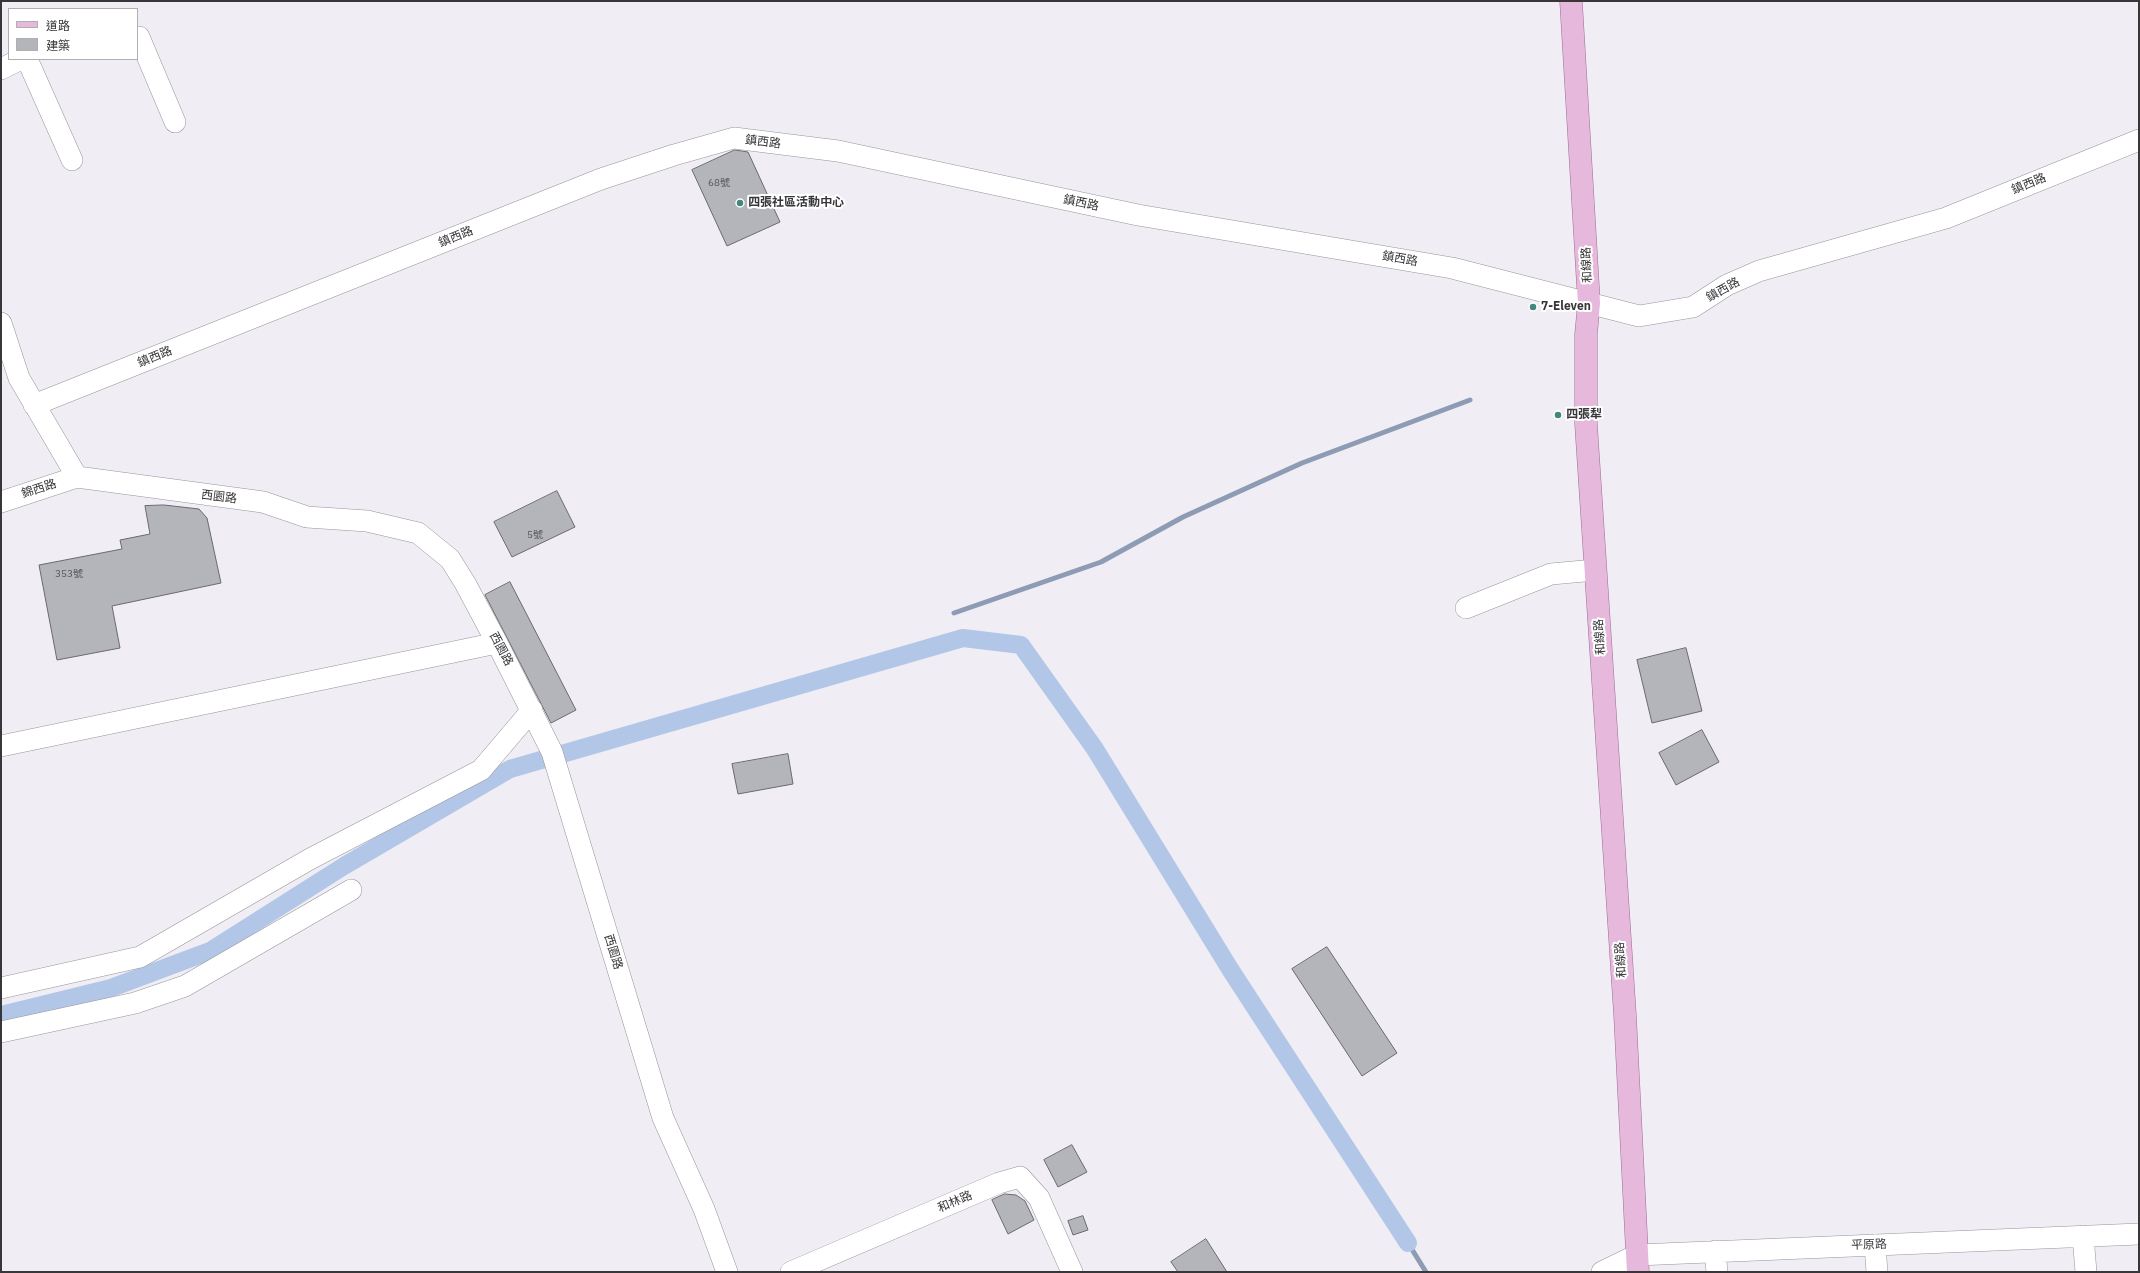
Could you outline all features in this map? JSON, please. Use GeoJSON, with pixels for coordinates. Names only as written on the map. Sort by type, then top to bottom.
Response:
{"type":"FeatureCollection","features":[{"type":"Feature","properties":{"kind":"main road","name":"和線路"},"geometry":{"type":"LineString","coordinates":[[1571,1],[1589,303],[1586,334],[1586,424],[1625,1015],[1637,1263]]}},
{"type":"Feature","properties":{"kind":"street"},"geometry":{"type":"LineString","coordinates":[[138,38],[175,122]]}},
{"type":"Feature","properties":{"kind":"street"},"geometry":{"type":"LineString","coordinates":[[1,69],[19,60]]}},
{"type":"Feature","properties":{"kind":"street"},"geometry":{"type":"LineString","coordinates":[[27,60],[72,160]]}},
{"type":"Feature","properties":{"kind":"street","name":"鎮西路"},"geometry":{"type":"LineString","coordinates":[[34,405],[601,179],[674,155],[734,138],[838,151],[1138,215],[1452,268],[1639,316],[1693,307],[1727,286],[1758,271],[1946,218],[2139,140]]}},
{"type":"Feature","properties":{"kind":"street"},"geometry":{"type":"LineString","coordinates":[[1,323],[18,378],[77,477]]}},
{"type":"Feature","properties":{"kind":"street","name":"錦西路"},"geometry":{"type":"LineString","coordinates":[[1,502],[77,477]]}},
{"type":"Feature","properties":{"kind":"street","name":"西園路"},"geometry":{"type":"LineString","coordinates":[[77,477],[263,502],[307,517],[367,521],[418,534],[450,559],[465,582],[498,643],[552,752],[663,1118],[704,1209],[727,1272]]}},
{"type":"Feature","properties":{"kind":"street"},"geometry":{"type":"LineString","coordinates":[[1466,608],[1551,574],[1595,570]]}},
{"type":"Feature","properties":{"kind":"street"},"geometry":{"type":"LineString","coordinates":[[1,746],[498,643]]}},
{"type":"Feature","properties":{"kind":"street"},"geometry":{"type":"LineString","coordinates":[[1,988],[140,957],[310,859],[481,770],[532,710]]}},
{"type":"Feature","properties":{"kind":"street"},"geometry":{"type":"LineString","coordinates":[[1,1032],[135,1003],[185,986],[351,890]]}},
{"type":"Feature","properties":{"kind":"street","name":"和林路"},"geometry":{"type":"LineString","coordinates":[[791,1272],[999,1183],[1020,1177],[1039,1198],[1072,1272]]}},
{"type":"Feature","properties":{"kind":"street","name":"平原路"},"geometry":{"type":"LineString","coordinates":[[1602,1272],[1637,1263],[1716,1251],[2139,1234]]}},
{"type":"Feature","properties":{"kind":"street"},"geometry":{"type":"LineString","coordinates":[[2083,1236],[2086,1272]]}},
{"type":"Feature","properties":{"kind":"street"},"geometry":{"type":"LineString","coordinates":[[1875,1245],[1877,1272]]}},
{"type":"Feature","properties":{"kind":"street"},"geometry":{"type":"LineString","coordinates":[[1716,1251],[1717,1272]]}},
{"type":"Feature","properties":{"kind":"building","name":"四張社區活動中心"},"geometry":{"type":"Polygon","coordinates":[[[735,150],[748,152],[780,222],[727,246],[692,170],[735,150]]]}},
{"type":"Feature","properties":{"kind":"building"},"geometry":{"type":"Polygon","coordinates":[[[557,491],[575,527],[512,557],[494,522],[557,491]]]}},
{"type":"Feature","properties":{"kind":"building"},"geometry":{"type":"Polygon","coordinates":[[[164,505],[199,509],[207,518],[221,583],[112,606],[120,648],[57,660],[39,565],[122,549],[120,540],[150,534],[145,506],[164,505]]]}},
{"type":"Feature","properties":{"kind":"building"},"geometry":{"type":"Polygon","coordinates":[[[510,582],[576,710],[551,723],[485,595],[510,582]]]}},
{"type":"Feature","properties":{"kind":"building"},"geometry":{"type":"Polygon","coordinates":[[[1686,648],[1702,711],[1652,723],[1637,660],[1686,648]]]}},
{"type":"Feature","properties":{"kind":"building"},"geometry":{"type":"Polygon","coordinates":[[[1702,730],[1719,762],[1676,785],[1659,753],[1702,730]]]}},
{"type":"Feature","properties":{"kind":"building"},"geometry":{"type":"Polygon","coordinates":[[[788,754],[793,784],[738,794],[732,764],[788,754]]]}},
{"type":"Feature","properties":{"kind":"building"},"geometry":{"type":"Polygon","coordinates":[[[1327,947],[1397,1053],[1362,1076],[1292,969],[1327,947]]]}},
{"type":"Feature","properties":{"kind":"building"},"geometry":{"type":"Polygon","coordinates":[[[1072,1145],[1087,1172],[1058,1187],[1044,1160],[1072,1145]]]}},
{"type":"Feature","properties":{"kind":"building"},"geometry":{"type":"Polygon","coordinates":[[[1005,1194],[1016,1195],[1025,1201],[1034,1220],[1008,1234],[992,1200],[1005,1194]]]}},
{"type":"Feature","properties":{"kind":"building"},"geometry":{"type":"Polygon","coordinates":[[[1083,1216],[1088,1230],[1073,1235],[1068,1221],[1083,1216]]]}},
{"type":"Feature","properties":{"kind":"building"},"geometry":{"type":"Polygon","coordinates":[[[1206,1239],[1227,1272],[1178,1272],[1171,1262],[1206,1239]]]}},
{"type":"Feature","properties":{"kind":"waterway"},"geometry":{"type":"LineString","coordinates":[[954,613],[1101,562],[1183,517],[1302,463],[1470,400]]}},
{"type":"Feature","properties":{"kind":"waterway"},"geometry":{"type":"LineString","coordinates":[[1,1015],[111,988],[210,951],[344,866],[510,769],[963,638],[1021,645],[1095,749],[1230,969],[1408,1243]]}},
{"type":"Feature","properties":{"kind":"waterway"},"geometry":{"type":"LineString","coordinates":[[1408,1243],[1426,1272]]}},
{"type":"Feature","properties":{"kind":"place","name":"四張社區活動中心"},"geometry":{"type":"Point","coordinates":[740,203]}},
{"type":"Feature","properties":{"kind":"place","name":"7-Eleven"},"geometry":{"type":"Point","coordinates":[1533,307]}},
{"type":"Feature","properties":{"kind":"place","name":"四張犁"},"geometry":{"type":"Point","coordinates":[1558,415]}}]}
